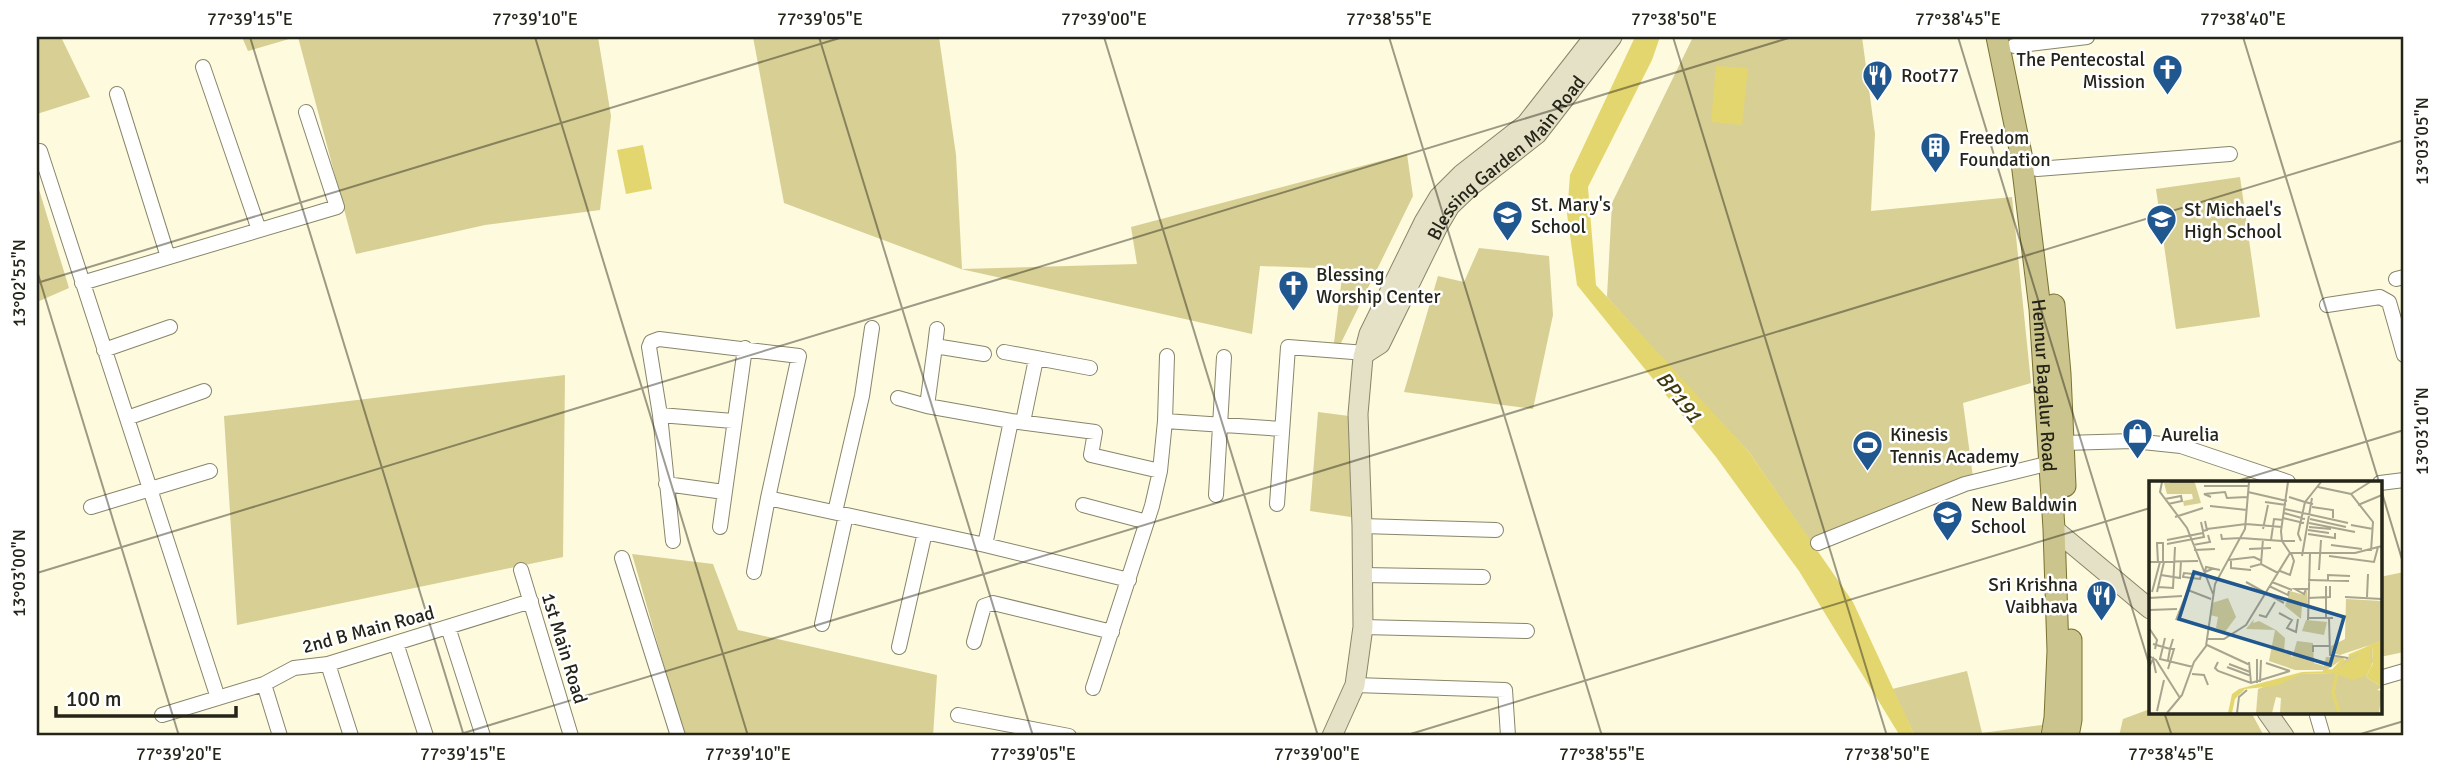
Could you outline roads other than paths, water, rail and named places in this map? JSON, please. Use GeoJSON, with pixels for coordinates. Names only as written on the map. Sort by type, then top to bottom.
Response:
{"type":"FeatureCollection","features":[{"type":"Feature","properties":{"kind":"main road","name":"Blessing Garden Main Road"},"geometry":{"type":"LineString","coordinates":[[1333,736],[1355,685],[1363,627],[1358,414],[1363,357],[1369,334],[1439,197],[1462,174],[1526,124],[1594,37]]}},
{"type":"Feature","properties":{"kind":"main road","name":"Blessing Garden Main Road"},"geometry":{"type":"LineString","coordinates":[[1366,352],[1380,344],[1450,206],[1472,185],[1537,134],[1612,37]]}},
{"type":"Feature","properties":{"kind":"main road","name":"Hennur Bagalur Road"},"geometry":{"type":"LineString","coordinates":[[2008,40],[2037,169],[2054,305],[2064,443],[2058,650],[2052,736]]}},
{"type":"Feature","properties":{"kind":"main road","name":"Hennur Bagalur Road"},"geometry":{"type":"LineString","coordinates":[[2008,40],[2038,281],[2050,463],[2061,534],[2072,675],[2068,736]]}},
{"type":"Feature","properties":{"kind":"main road"},"geometry":{"type":"LineString","coordinates":[[2061,534],[2149,607]]}},
{"type":"Feature","properties":{"kind":"main road"},"geometry":{"type":"LineString","coordinates":[[2268,714],[2284,736]]}},
{"type":"Feature","properties":{"kind":"street"},"geometry":{"type":"LineString","coordinates":[[2008,40],[2087,37]]}},
{"type":"Feature","properties":{"kind":"street"},"geometry":{"type":"LineString","coordinates":[[203,67],[259,230]]}},
{"type":"Feature","properties":{"kind":"street"},"geometry":{"type":"LineString","coordinates":[[117,94],[168,257]]}},
{"type":"Feature","properties":{"kind":"street"},"geometry":{"type":"LineString","coordinates":[[82,283],[337,207],[306,112]]}},
{"type":"Feature","properties":{"kind":"street"},"geometry":{"type":"LineString","coordinates":[[37,152],[40,151],[218,698]]}},
{"type":"Feature","properties":{"kind":"street"},"geometry":{"type":"LineString","coordinates":[[2037,169],[2230,154]]}},
{"type":"Feature","properties":{"kind":"street"},"geometry":{"type":"LineString","coordinates":[[2328,306],[2380,297],[2385,299],[2389,302],[2404,355]]}},
{"type":"Feature","properties":{"kind":"street"},"geometry":{"type":"LineString","coordinates":[[104,350],[170,327]]}},
{"type":"Feature","properties":{"kind":"street"},"geometry":{"type":"LineString","coordinates":[[822,624],[872,328]]}},
{"type":"Feature","properties":{"kind":"street"},"geometry":{"type":"LineString","coordinates":[[927,406],[937,329]]}},
{"type":"Feature","properties":{"kind":"street"},"geometry":{"type":"LineString","coordinates":[[673,541],[660,415],[649,347],[651,341],[659,339],[799,356],[754,572]]}},
{"type":"Feature","properties":{"kind":"street"},"geometry":{"type":"LineString","coordinates":[[935,346],[984,354]]}},
{"type":"Feature","properties":{"kind":"street"},"geometry":{"type":"LineString","coordinates":[[720,527],[745,348]]}},
{"type":"Feature","properties":{"kind":"street"},"geometry":{"type":"LineString","coordinates":[[1277,504],[1288,348],[1366,352]]}},
{"type":"Feature","properties":{"kind":"street"},"geometry":{"type":"LineString","coordinates":[[1003,352],[1090,368]]}},
{"type":"Feature","properties":{"kind":"street"},"geometry":{"type":"LineString","coordinates":[[1093,688],[1147,522],[1160,471],[1167,356]]}},
{"type":"Feature","properties":{"kind":"street"},"geometry":{"type":"LineString","coordinates":[[1216,495],[1224,358]]}},
{"type":"Feature","properties":{"kind":"street"},"geometry":{"type":"LineString","coordinates":[[985,545],[1036,359]]}},
{"type":"Feature","properties":{"kind":"street"},"geometry":{"type":"LineString","coordinates":[[127,418],[204,391]]}},
{"type":"Feature","properties":{"kind":"street"},"geometry":{"type":"LineString","coordinates":[[898,398],[927,406],[1095,432],[1091,455],[1160,471]]}},
{"type":"Feature","properties":{"kind":"street"},"geometry":{"type":"LineString","coordinates":[[660,415],[733,421]]}},
{"type":"Feature","properties":{"kind":"street"},"geometry":{"type":"LineString","coordinates":[[1164,421],[1282,429]]}},
{"type":"Feature","properties":{"kind":"street"},"geometry":{"type":"LineString","coordinates":[[2064,443],[2133,441],[2180,446],[2250,476],[2282,481]]}},
{"type":"Feature","properties":{"kind":"street"},"geometry":{"type":"LineString","coordinates":[[1818,543],[1965,484],[2050,463]]}},
{"type":"Feature","properties":{"kind":"street"},"geometry":{"type":"LineString","coordinates":[[91,507],[210,471]]}},
{"type":"Feature","properties":{"kind":"street"},"geometry":{"type":"LineString","coordinates":[[2382,483],[2404,480]]}},
{"type":"Feature","properties":{"kind":"street"},"geometry":{"type":"LineString","coordinates":[[666,484],[724,492]]}},
{"type":"Feature","properties":{"kind":"street"},"geometry":{"type":"LineString","coordinates":[[768,498],[985,545],[1129,580]]}},
{"type":"Feature","properties":{"kind":"street"},"geometry":{"type":"LineString","coordinates":[[1083,505],[1147,522]]}},
{"type":"Feature","properties":{"kind":"street"},"geometry":{"type":"LineString","coordinates":[[1362,526],[1496,530]]}},
{"type":"Feature","properties":{"kind":"street"},"geometry":{"type":"LineString","coordinates":[[899,647],[925,532]]}},
{"type":"Feature","properties":{"kind":"street"},"geometry":{"type":"LineString","coordinates":[[622,558],[678,736]]}},
{"type":"Feature","properties":{"kind":"street","name":"1st Main Road"},"geometry":{"type":"LineString","coordinates":[[521,570],[571,736]]}},
{"type":"Feature","properties":{"kind":"street"},"geometry":{"type":"LineString","coordinates":[[1362,575],[1483,577]]}},
{"type":"Feature","properties":{"kind":"street","name":"2nd B Main Road"},"geometry":{"type":"LineString","coordinates":[[162,715],[264,684],[295,668],[328,664],[531,601]]}},
{"type":"Feature","properties":{"kind":"street"},"geometry":{"type":"LineString","coordinates":[[974,642],[984,606],[993,604],[1112,632]]}},
{"type":"Feature","properties":{"kind":"street"},"geometry":{"type":"LineString","coordinates":[[448,627],[483,736]]}},
{"type":"Feature","properties":{"kind":"street"},"geometry":{"type":"LineString","coordinates":[[1363,627],[1527,631]]}},
{"type":"Feature","properties":{"kind":"street"},"geometry":{"type":"LineString","coordinates":[[396,643],[426,736]]}},
{"type":"Feature","properties":{"kind":"street"},"geometry":{"type":"LineString","coordinates":[[328,664],[351,736]]}},
{"type":"Feature","properties":{"kind":"street"},"geometry":{"type":"LineString","coordinates":[[2382,677],[2404,671]]}},
{"type":"Feature","properties":{"kind":"street"},"geometry":{"type":"LineString","coordinates":[[264,684],[280,736]]}},
{"type":"Feature","properties":{"kind":"street"},"geometry":{"type":"LineString","coordinates":[[1355,685],[1505,690],[1508,736]]}},
{"type":"Feature","properties":{"kind":"street"},"geometry":{"type":"LineString","coordinates":[[2317,714],[2323,736]]}},
{"type":"Feature","properties":{"kind":"street"},"geometry":{"type":"LineString","coordinates":[[958,715],[1069,736]]}},
{"type":"Feature","properties":{"kind":"water","name":"BP191"},"geometry":{"type":"Polygon","coordinates":[[[1635,37],[1660,37],[1652,60],[1588,187],[1596,285],[1749,452],[1853,602],[1915,736],[1900,736],[1799,571],[1716,457],[1577,285],[1567,214],[1570,175],[1635,37]]]}},
{"type":"Feature","properties":{"kind":"water"},"geometry":{"type":"Polygon","coordinates":[[[1716,66],[1748,68],[1742,125],[1711,122],[1716,66]]]}},
{"type":"Feature","properties":{"kind":"water"},"geometry":{"type":"Polygon","coordinates":[[[643,145],[652,189],[626,194],[617,150],[643,145]]]}},
{"type":"Feature","properties":{"kind":"place","name":"The Pentecostal Mission"},"geometry":{"type":"Point","coordinates":[2168,97]}},
{"type":"Feature","properties":{"kind":"place","name":"Root77"},"geometry":{"type":"Point","coordinates":[1878,102]}},
{"type":"Feature","properties":{"kind":"place","name":"Freedom Foundation"},"geometry":{"type":"Point","coordinates":[1936,175]}},
{"type":"Feature","properties":{"kind":"place","name":"St. Mary's School"},"geometry":{"type":"Point","coordinates":[1508,242]}},
{"type":"Feature","properties":{"kind":"place","name":"St Michael's High School"},"geometry":{"type":"Point","coordinates":[2161,247]}},
{"type":"Feature","properties":{"kind":"place","name":"Blessing Worship Center"},"geometry":{"type":"Point","coordinates":[1293,312]}},
{"type":"Feature","properties":{"kind":"place","name":"Aurelia"},"geometry":{"type":"Point","coordinates":[2138,461]}},
{"type":"Feature","properties":{"kind":"place","name":"Kinesis Tennis Academy"},"geometry":{"type":"Point","coordinates":[1867,472]}},
{"type":"Feature","properties":{"kind":"place","name":"New Baldwin School"},"geometry":{"type":"Point","coordinates":[1948,542]}},
{"type":"Feature","properties":{"kind":"place","name":"Sri Krishna Vaibhava"},"geometry":{"type":"Point","coordinates":[2101,622]}}]}
